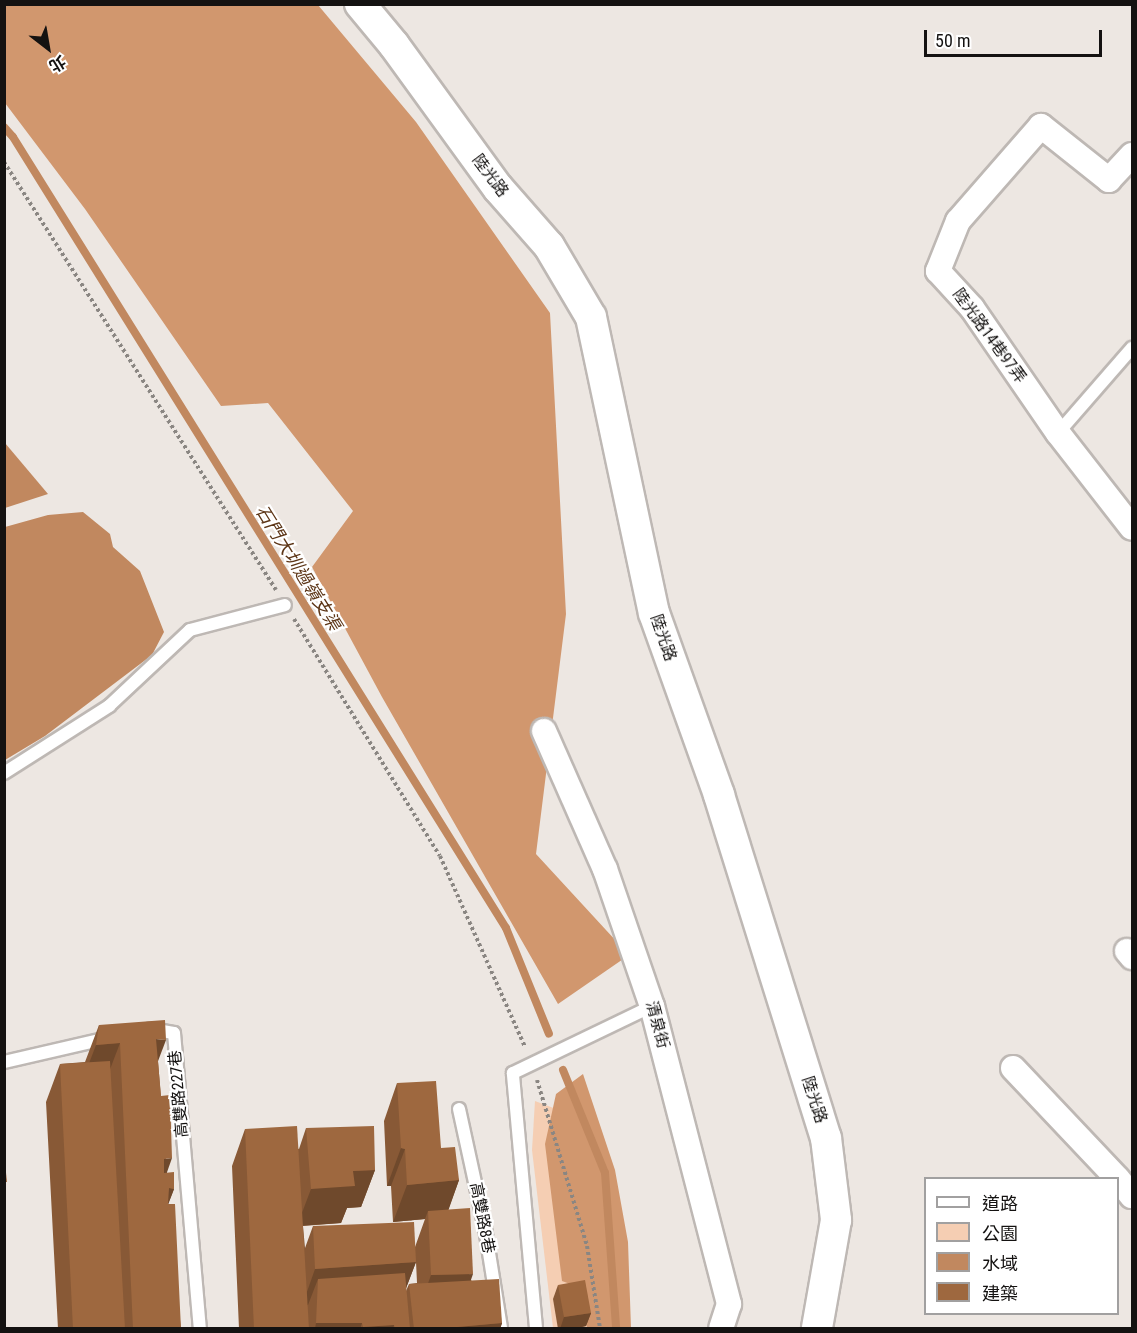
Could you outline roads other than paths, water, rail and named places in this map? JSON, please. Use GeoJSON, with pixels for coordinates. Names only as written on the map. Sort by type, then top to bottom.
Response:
{"type":"FeatureCollection","features":[{"type":"Feature","properties":{"kind":"street","name":"陸光路"},"geometry":{"type":"LineString","coordinates":[[360,4],[394,45],[498,188],[549,246],[591,317],[654,613],[719,795],[826,1138],[836,1221],[817,1329]]}},
{"type":"Feature","properties":{"kind":"street","name":"陸光路14巷97弄"},"geometry":{"type":"LineString","coordinates":[[1132,155],[1109,180],[1041,126],[958,221],[938,271],[972,308],[1058,433],[1132,528]]}},
{"type":"Feature","properties":{"kind":"street","name":"清泉街"},"geometry":{"type":"LineString","coordinates":[[544,731],[605,869],[652,1006],[729,1304],[721,1329]]}},
{"type":"Feature","properties":{"kind":"street"},"geometry":{"type":"LineString","coordinates":[[1013,1068],[1115,1177]]}},
{"type":"Feature","properties":{"kind":"street"},"geometry":{"type":"LineString","coordinates":[[1119,1181],[1132,1196]]}},
{"type":"Feature","properties":{"kind":"lane"},"geometry":{"type":"LineString","coordinates":[[1058,433],[1132,348]]}},
{"type":"Feature","properties":{"kind":"lane"},"geometry":{"type":"LineString","coordinates":[[4,773],[109,706],[190,630],[285,605]]}},
{"type":"Feature","properties":{"kind":"lane"},"geometry":{"type":"LineString","coordinates":[[536,1329],[513,1073],[652,1006]]}},
{"type":"Feature","properties":{"kind":"lane","name":"高雙路227巷"},"geometry":{"type":"LineString","coordinates":[[4,1062],[148,1028],[174,1033],[200,1329]]}},
{"type":"Feature","properties":{"kind":"lane","name":"高雙路8巷"},"geometry":{"type":"LineString","coordinates":[[459,1109],[479,1228],[501,1329]]}},
{"type":"Feature","properties":{"kind":"water"},"geometry":{"type":"Polygon","coordinates":[[[5,443],[48,494],[5,508],[5,443]]]}},
{"type":"Feature","properties":{"kind":"water"},"geometry":{"type":"Polygon","coordinates":[[[83,512],[110,534],[113,547],[140,571],[164,632],[152,655],[45,736],[5,760],[5,527],[48,515],[83,512]]]}},
{"type":"Feature","properties":{"kind":"waterway","name":"石門大圳過嶺支渠"},"geometry":{"type":"LineString","coordinates":[[4,127],[13,137],[506,928],[549,1034]]}},
{"type":"Feature","properties":{"kind":"waterway","name":"石門大圳過嶺支渠"},"geometry":{"type":"LineString","coordinates":[[563,1070],[605,1173],[616,1328]]}}]}
